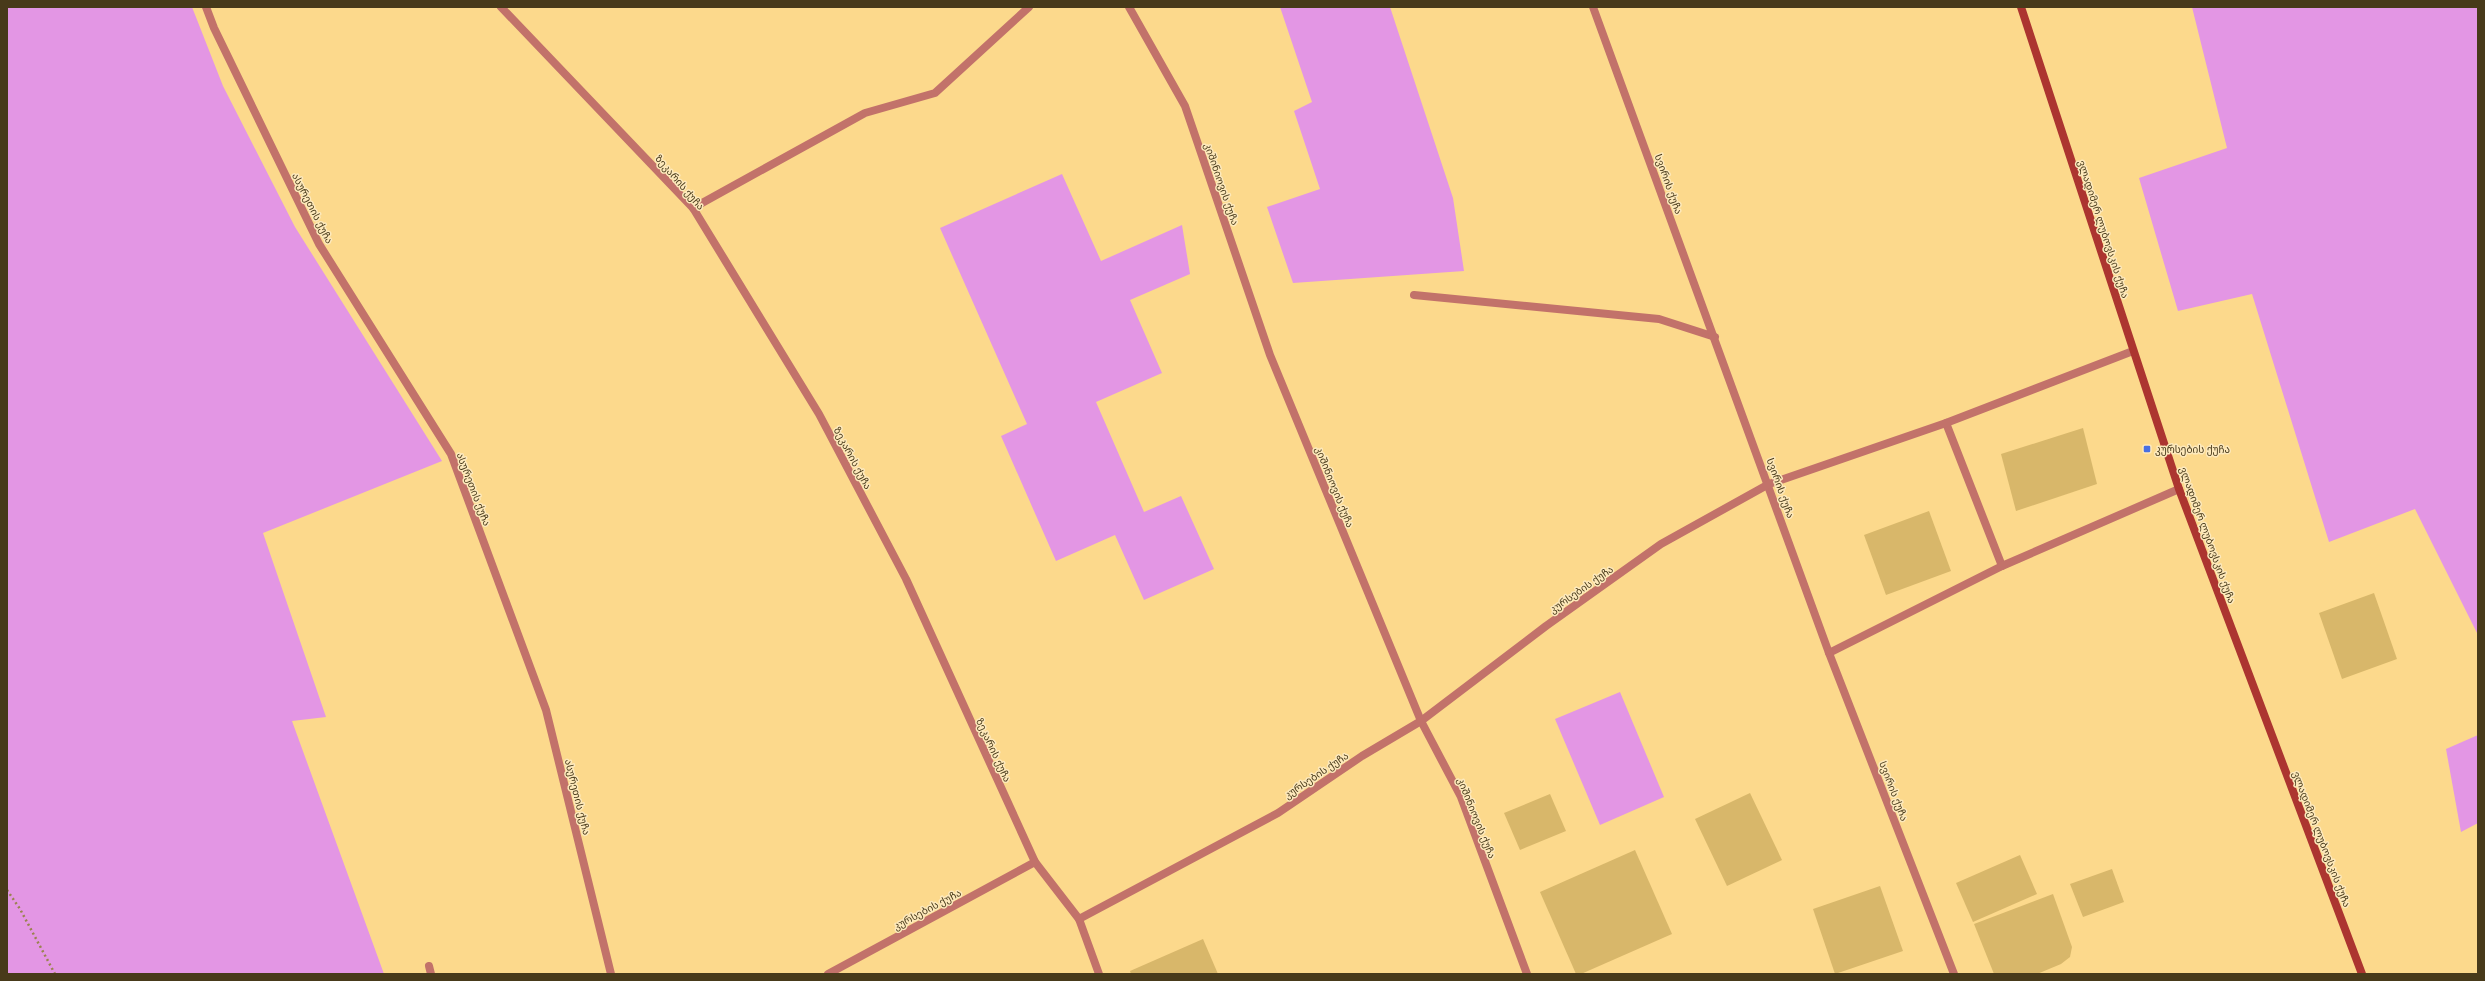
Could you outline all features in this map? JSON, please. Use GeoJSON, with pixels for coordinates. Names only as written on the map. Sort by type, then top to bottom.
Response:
{"type":"FeatureCollection","features":[{"type":"Feature","properties":{"kind":"street","name":"ასურეთის ქუჩა"},"geometry":{"type":"LineString","coordinates":[[206,7],[214,28],[319,244],[451,454],[546,710],[611,974]]}},
{"type":"Feature","properties":{"kind":"street","name":"ზეკარის ქუჩა"},"geometry":{"type":"LineString","coordinates":[[501,7],[693,208],[819,414],[906,579],[1035,862],[1079,919],[1099,974]]}},
{"type":"Feature","properties":{"kind":"street"},"geometry":{"type":"LineString","coordinates":[[693,208],[865,113],[935,93],[1029,7]]}},
{"type":"Feature","properties":{"kind":"street","name":"კიშინიოვის ქუჩა"},"geometry":{"type":"LineString","coordinates":[[1129,7],[1185,106],[1270,355],[1421,721],[1461,797],[1527,974]]}},
{"type":"Feature","properties":{"kind":"street","name":"სვირის ქუჩა"},"geometry":{"type":"LineString","coordinates":[[1593,7],[1830,653],[1954,974]]}},
{"type":"Feature","properties":{"kind":"street","name":"ვლადიმერ ლუბოვსკის ქუჩა"},"geometry":{"type":"LineString","coordinates":[[2021,7],[2179,489],[2362,974]]}},
{"type":"Feature","properties":{"kind":"street"},"geometry":{"type":"LineString","coordinates":[[1414,295],[1659,319],[1715,337]]}},
{"type":"Feature","properties":{"kind":"street","name":"კურსების ქუჩა"},"geometry":{"type":"LineString","coordinates":[[1079,919],[1278,813],[1362,756],[1421,721],[1546,626],[1661,544],[1769,484],[1946,423],[2133,351]]}},
{"type":"Feature","properties":{"kind":"street"},"geometry":{"type":"LineString","coordinates":[[1946,423],[2002,566]]}},
{"type":"Feature","properties":{"kind":"street"},"geometry":{"type":"LineString","coordinates":[[1830,653],[2002,566],[2179,489]]}},
{"type":"Feature","properties":{"kind":"street","name":"კურსების ქუჩა"},"geometry":{"type":"LineString","coordinates":[[828,974],[1035,862]]}},
{"type":"Feature","properties":{"kind":"path"},"geometry":{"type":"LineString","coordinates":[[7,890],[20,909],[55,974]]}},
{"type":"Feature","properties":{"kind":"shaded area"},"geometry":{"type":"Polygon","coordinates":[[[7,7],[192,7],[223,86],[295,227],[442,461],[263,533],[326,717],[292,721],[384,974],[7,974],[7,7]]]}},
{"type":"Feature","properties":{"kind":"shaded area"},"geometry":{"type":"Polygon","coordinates":[[[1280,7],[1390,7],[1453,198],[1464,271],[1293,283],[1267,207],[1320,189],[1294,111],[1312,102],[1280,7]]]}},
{"type":"Feature","properties":{"kind":"shaded area"},"geometry":{"type":"Polygon","coordinates":[[[2192,7],[2478,7],[2478,635],[2415,509],[2329,542],[2252,294],[2178,311],[2139,178],[2227,148],[2192,7]]]}},
{"type":"Feature","properties":{"kind":"shaded area"},"geometry":{"type":"Polygon","coordinates":[[[1062,174],[1101,261],[1182,225],[1190,274],[1130,300],[1162,373],[1096,402],[1144,512],[1181,496],[1214,569],[1144,600],[1115,535],[1056,561],[1001,436],[1027,424],[940,228],[1062,174]]]}},
{"type":"Feature","properties":{"kind":"shaded area"},"geometry":{"type":"Polygon","coordinates":[[[1620,692],[1664,797],[1600,825],[1555,719],[1620,692]]]}},
{"type":"Feature","properties":{"kind":"shaded area"},"geometry":{"type":"Polygon","coordinates":[[[2478,735],[2478,823],[2461,832],[2446,749],[2478,735]]]}},
{"type":"Feature","properties":{"kind":"building"},"geometry":{"type":"Polygon","coordinates":[[[2083,428],[2097,484],[2016,511],[2001,454],[2083,428]]]}},
{"type":"Feature","properties":{"kind":"building"},"geometry":{"type":"Polygon","coordinates":[[[1929,511],[1951,571],[1886,595],[1864,535],[1929,511]]]}},
{"type":"Feature","properties":{"kind":"building"},"geometry":{"type":"Polygon","coordinates":[[[2374,593],[2397,659],[2342,679],[2319,613],[2374,593]]]}},
{"type":"Feature","properties":{"kind":"building"},"geometry":{"type":"Polygon","coordinates":[[[1750,793],[1782,860],[1727,886],[1695,819],[1750,793]]]}},
{"type":"Feature","properties":{"kind":"building"},"geometry":{"type":"Polygon","coordinates":[[[1550,794],[1566,831],[1520,850],[1504,813],[1550,794]]]}},
{"type":"Feature","properties":{"kind":"building"},"geometry":{"type":"Polygon","coordinates":[[[1635,850],[1672,934],[1581,974],[1576,974],[1540,892],[1635,850]]]}},
{"type":"Feature","properties":{"kind":"building"},"geometry":{"type":"Polygon","coordinates":[[[2020,855],[2037,894],[1973,922],[1956,883],[2020,855]]]}},
{"type":"Feature","properties":{"kind":"building"},"geometry":{"type":"Polygon","coordinates":[[[2112,869],[2124,902],[2083,917],[2070,884],[2112,869]]]}},
{"type":"Feature","properties":{"kind":"building"},"geometry":{"type":"Polygon","coordinates":[[[1880,886],[1903,951],[1835,974],[1813,909],[1880,886]]]}},
{"type":"Feature","properties":{"kind":"building"},"geometry":{"type":"Polygon","coordinates":[[[2053,894],[2072,947],[2070,957],[2061,964],[2037,974],[1994,974],[1974,924],[2053,894]]]}},
{"type":"Feature","properties":{"kind":"building"},"geometry":{"type":"Polygon","coordinates":[[[1203,939],[1218,974],[1131,974],[1130,971],[1203,939]]]}},
{"type":"Feature","properties":{"kind":"place","name":"კურსების ქუჩა"},"geometry":{"type":"Point","coordinates":[2147,449]}}]}
